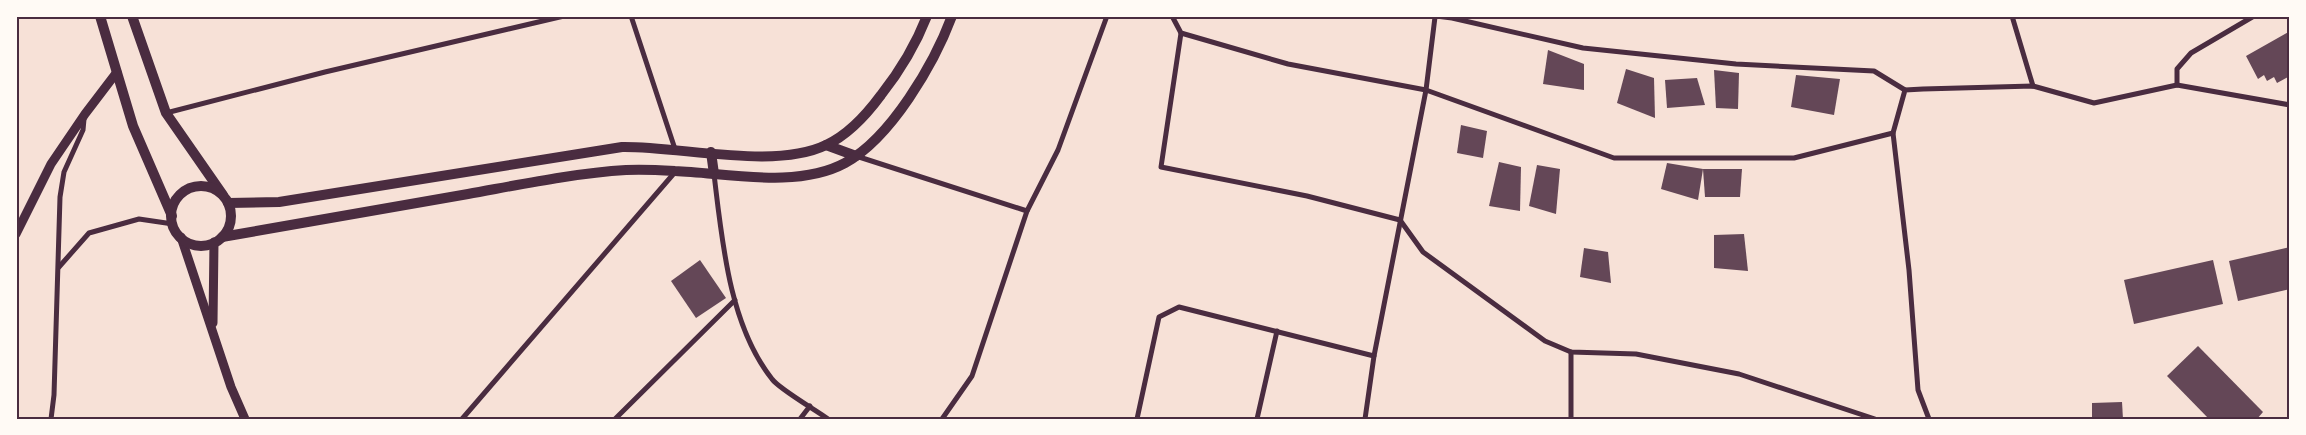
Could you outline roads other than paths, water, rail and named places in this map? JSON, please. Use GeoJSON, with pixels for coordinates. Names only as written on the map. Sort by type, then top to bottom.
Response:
{"type":"FeatureCollection","features":[{"type":"Feature","properties":{"kind":"main road"},"geometry":{"type":"LineString","coordinates":[[100,16],[133,126],[172,220],[180,237],[197,245],[560,179],[626,170],[676,171],[770,178],[802,175],[843,164],[872,143],[886,127],[934,58],[952,16]]}},
{"type":"Feature","properties":{"kind":"main road"},"geometry":{"type":"LineString","coordinates":[[132,16],[166,113],[226,199],[231,221],[218,240]]}},
{"type":"Feature","properties":{"kind":"main road"},"geometry":{"type":"LineString","coordinates":[[172,220],[173,206],[178,197],[190,188],[205,186],[215,189],[226,199],[279,202],[622,147],[767,156],[792,155],[826,145],[867,113],[897,74],[927,16]]}},
{"type":"Feature","properties":{"kind":"main road"},"geometry":{"type":"LineString","coordinates":[[826,145],[856,156]]}},
{"type":"Feature","properties":{"kind":"main road"},"geometry":{"type":"LineString","coordinates":[[711,152],[714,174]]}},
{"type":"Feature","properties":{"kind":"street"},"geometry":{"type":"LineString","coordinates":[[166,113],[325,72],[564,16]]}},
{"type":"Feature","properties":{"kind":"street"},"geometry":{"type":"LineString","coordinates":[[631,16],[675,149]]}},
{"type":"Feature","properties":{"kind":"street"},"geometry":{"type":"LineString","coordinates":[[942,419],[972,376],[1027,211],[1058,150],[1107,16]]}},
{"type":"Feature","properties":{"kind":"street"},"geometry":{"type":"LineString","coordinates":[[1172,16],[1180,32],[1161,166],[1307,196],[1400,220],[1423,252],[1545,341],[1571,352],[1636,354],[1739,374],[1875,419]]}},
{"type":"Feature","properties":{"kind":"street"},"geometry":{"type":"LineString","coordinates":[[2012,16],[2032,86]]}},
{"type":"Feature","properties":{"kind":"street"},"geometry":{"type":"LineString","coordinates":[[2177,85],[2177,70],[2191,53],[2254,16]]}},
{"type":"Feature","properties":{"kind":"street"},"geometry":{"type":"LineString","coordinates":[[1365,419],[1374,356],[1426,90],[1435,17],[1452,18],[1583,48],[1736,64],[1874,71],[1905,90],[2032,86],[2094,102],[2177,85],[2290,105]]}},
{"type":"Feature","properties":{"kind":"street"},"geometry":{"type":"LineString","coordinates":[[1180,32],[1288,64],[1426,90],[1614,158],[1794,158],[1893,133]]}},
{"type":"Feature","properties":{"kind":"street"},"geometry":{"type":"LineString","coordinates":[[16,234],[51,164],[85,114],[117,72]]}},
{"type":"Feature","properties":{"kind":"street"},"geometry":{"type":"LineString","coordinates":[[1905,90],[1893,133],[1909,270],[1918,390],[1929,419]]}},
{"type":"Feature","properties":{"kind":"street"},"geometry":{"type":"LineString","coordinates":[[51,419],[54,395],[60,197],[64,172],[83,130],[85,114]]}},
{"type":"Feature","properties":{"kind":"street"},"geometry":{"type":"LineString","coordinates":[[856,156],[1027,211]]}},
{"type":"Feature","properties":{"kind":"street"},"geometry":{"type":"LineString","coordinates":[[462,419],[676,171]]}},
{"type":"Feature","properties":{"kind":"street"},"geometry":{"type":"LineString","coordinates":[[714,174],[722,244],[735,300],[747,336],[772,381],[828,419]]}},
{"type":"Feature","properties":{"kind":"street"},"geometry":{"type":"LineString","coordinates":[[58,268],[89,233],[139,219],[172,220]]}},
{"type":"Feature","properties":{"kind":"street"},"geometry":{"type":"LineString","coordinates":[[180,237],[213,328],[231,388],[245,419]]}},
{"type":"Feature","properties":{"kind":"street"},"geometry":{"type":"LineString","coordinates":[[213,328],[218,240]]}},
{"type":"Feature","properties":{"kind":"street"},"geometry":{"type":"LineString","coordinates":[[615,419],[735,300]]}},
{"type":"Feature","properties":{"kind":"street"},"geometry":{"type":"LineString","coordinates":[[1138,419],[1159,317],[1179,307],[1374,356]]}},
{"type":"Feature","properties":{"kind":"street"},"geometry":{"type":"LineString","coordinates":[[1258,419],[1277,331]]}},
{"type":"Feature","properties":{"kind":"street"},"geometry":{"type":"LineString","coordinates":[[1571,352],[1571,419]]}},
{"type":"Feature","properties":{"kind":"street"},"geometry":{"type":"LineString","coordinates":[[800,419],[810,406]]}}]}
